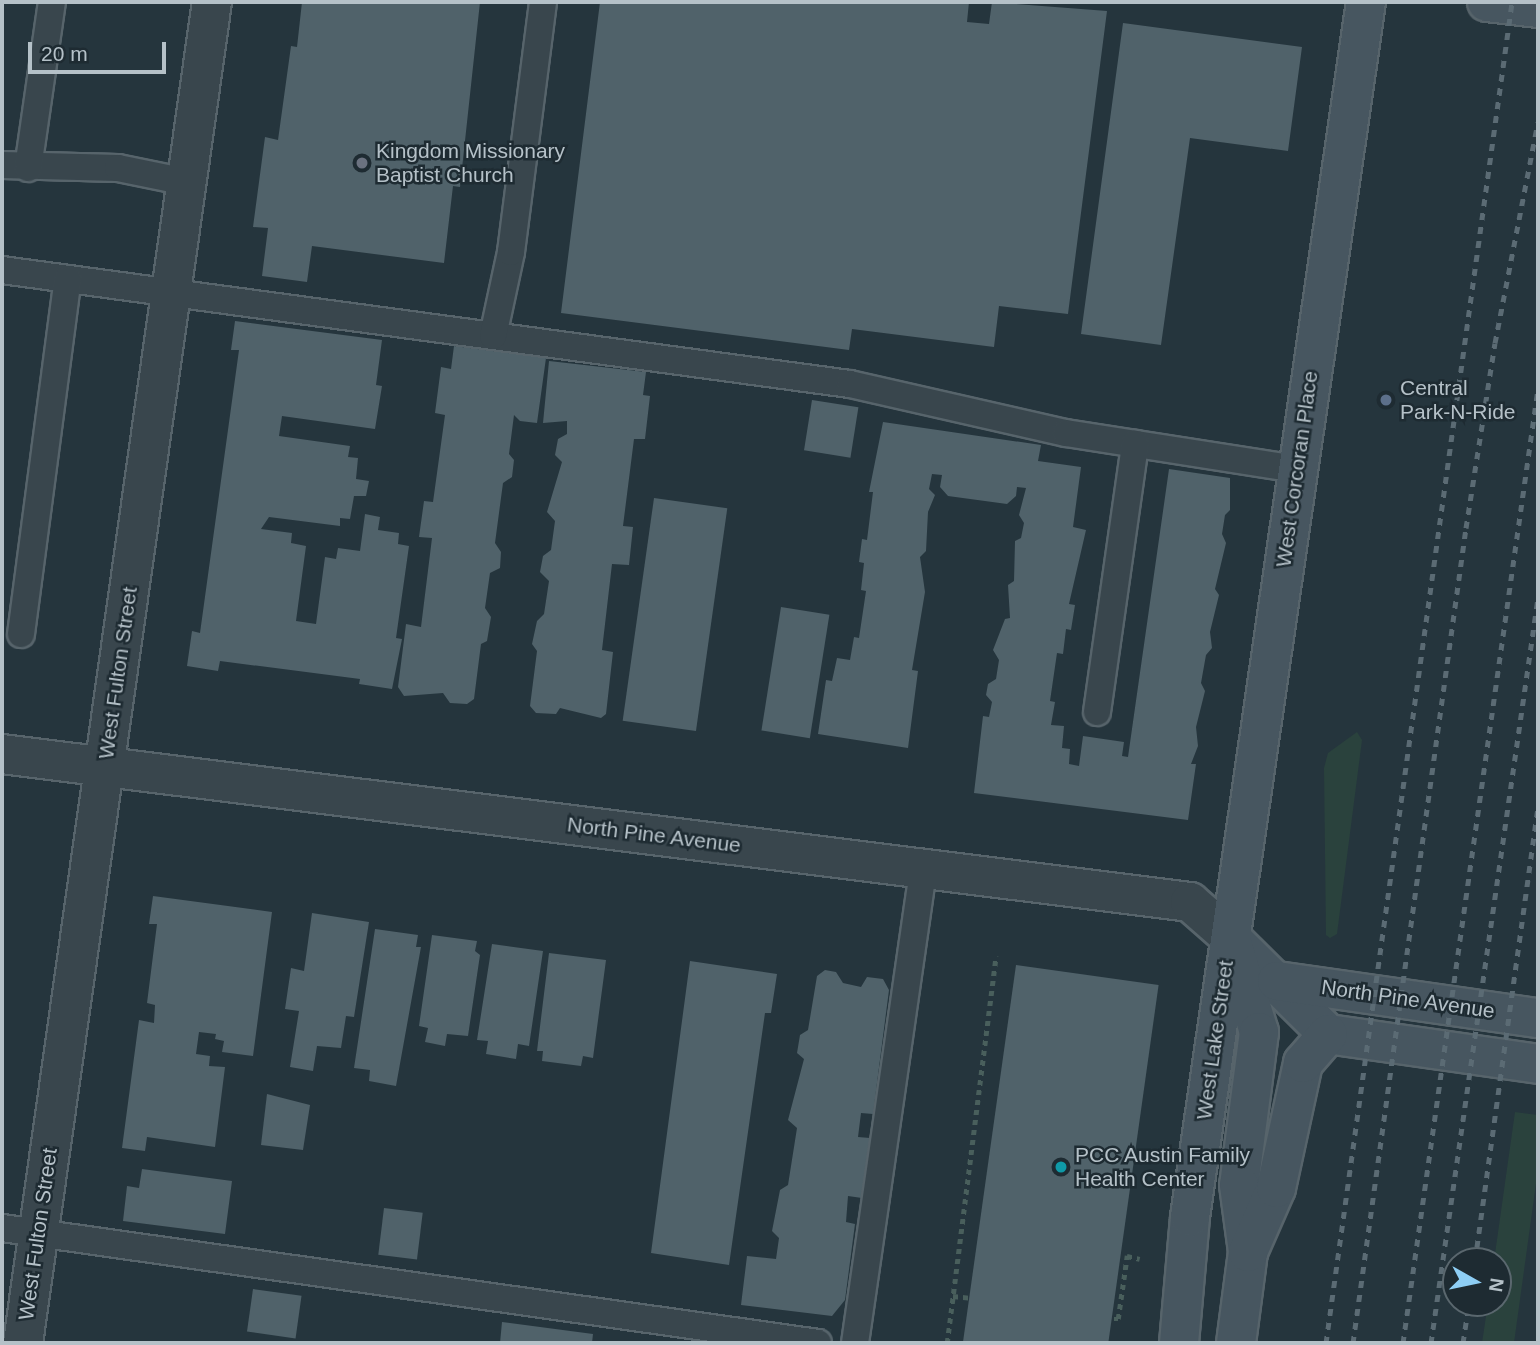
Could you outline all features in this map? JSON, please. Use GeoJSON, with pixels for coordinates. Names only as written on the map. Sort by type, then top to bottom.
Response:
{"type":"FeatureCollection","features":[{"type":"Feature","properties":{"kind":"main road","name":"West Corcoran Place"},"geometry":{"type":"LineString","coordinates":[[1230,937],[1366,2]]}},
{"type":"Feature","properties":{"kind":"main road"},"geometry":{"type":"LineString","coordinates":[[1488,2],[1538,8]]}},
{"type":"Feature","properties":{"kind":"main road","name":"North Pine Avenue"},"geometry":{"type":"LineString","coordinates":[[1230,937],[1328,1034]]}},
{"type":"Feature","properties":{"kind":"main road","name":"West Lake Street"},"geometry":{"type":"LineString","coordinates":[[1230,937],[1259,1032],[1238,1185],[1248,1252],[1236,1343]]}},
{"type":"Feature","properties":{"kind":"main road","name":"West Lake Street"},"geometry":{"type":"LineString","coordinates":[[1179,1343],[1190,1217],[1230,937]]}},
{"type":"Feature","properties":{"kind":"main road","name":"North Pine Avenue"},"geometry":{"type":"LineString","coordinates":[[1277,981],[1538,1018]]}},
{"type":"Feature","properties":{"kind":"main road"},"geometry":{"type":"LineString","coordinates":[[1248,1252],[1276,1188],[1303,1063],[1328,1034],[1538,1064]]}},
{"type":"Feature","properties":{"kind":"street","name":"West Fulton Street"},"geometry":{"type":"LineString","coordinates":[[23,1343],[20,1231],[105,767],[212,2]]}},
{"type":"Feature","properties":{"kind":"street","name":"North Pine Avenue"},"geometry":{"type":"LineString","coordinates":[[2,754],[1191,902],[1230,937]]}},
{"type":"Feature","properties":{"kind":"lane"},"geometry":{"type":"LineString","coordinates":[[28,168],[52,2]]}},
{"type":"Feature","properties":{"kind":"lane"},"geometry":{"type":"LineString","coordinates":[[493,336],[511,252],[543,2]]}},
{"type":"Feature","properties":{"kind":"lane"},"geometry":{"type":"LineString","coordinates":[[2,165],[28,168],[118,168],[187,183]]}},
{"type":"Feature","properties":{"kind":"lane"},"geometry":{"type":"LineString","coordinates":[[2,270],[850,384],[1066,433],[1297,469]]}},
{"type":"Feature","properties":{"kind":"lane"},"geometry":{"type":"LineString","coordinates":[[21,634],[68,279]]}},
{"type":"Feature","properties":{"kind":"lane"},"geometry":{"type":"LineString","coordinates":[[1097,712],[1135,444]]}},
{"type":"Feature","properties":{"kind":"lane"},"geometry":{"type":"LineString","coordinates":[[855,1343],[923,867]]}},
{"type":"Feature","properties":{"kind":"lane"},"geometry":{"type":"LineString","coordinates":[[20,1231],[818,1343]]}},
{"type":"Feature","properties":{"kind":"path"},"geometry":{"type":"LineString","coordinates":[[947,1343],[996,956]]}},
{"type":"Feature","properties":{"kind":"path"},"geometry":{"type":"LineString","coordinates":[[1114,1319],[1118,1319],[1127,1256],[1140,1259]]}},
{"type":"Feature","properties":{"kind":"path"},"geometry":{"type":"LineString","coordinates":[[953,1296],[971,1298]]}},
{"type":"Feature","properties":{"kind":"green space"},"geometry":{"type":"Polygon","coordinates":[[[1357,732],[1362,740],[1337,934],[1330,938],[1326,935],[1324,768],[1328,753],[1357,732]]]}},
{"type":"Feature","properties":{"kind":"green space"},"geometry":{"type":"Polygon","coordinates":[[[1515,1112],[1538,1115],[1538,1169],[1514,1343],[1482,1343],[1486,1317],[1512,1317],[1512,1247],[1496,1247],[1515,1112]]]}},
{"type":"Feature","properties":{"kind":"building","name":"Kingdom Missionary Baptist Church"},"geometry":{"type":"Polygon","coordinates":[[[302,2],[480,2],[460,187],[453,186],[444,263],[312,246],[307,282],[262,276],[268,228],[253,227],[265,137],[278,140],[291,46],[297,47],[302,2]]]}},
{"type":"Feature","properties":{"kind":"building"},"geometry":{"type":"Polygon","coordinates":[[[600,2],[969,2],[967,22],[989,24],[992,2],[1107,11],[1068,314],[999,306],[994,347],[852,329],[849,350],[561,313],[600,2]]]}},
{"type":"Feature","properties":{"kind":"building"},"geometry":{"type":"Polygon","coordinates":[[[1123,23],[1302,47],[1288,151],[1190,138],[1161,345],[1081,334],[1123,23]]]}},
{"type":"Feature","properties":{"kind":"building"},"geometry":{"type":"Polygon","coordinates":[[[235,321],[382,340],[376,385],[382,386],[375,429],[282,416],[279,436],[350,446],[348,457],[358,458],[356,479],[369,481],[366,496],[354,496],[350,519],[340,518],[340,526],[269,517],[261,529],[292,533],[291,543],[306,546],[296,621],[316,624],[325,557],[336,559],[338,548],[360,551],[365,514],[380,517],[378,530],[399,533],[398,544],[409,546],[396,638],[402,639],[392,689],[359,684],[360,679],[220,661],[218,671],[187,666],[192,631],[200,633],[239,350],[231,350],[235,321]]]}},
{"type":"Feature","properties":{"kind":"building"},"geometry":{"type":"Polygon","coordinates":[[[454,346],[546,358],[537,423],[520,421],[514,415],[509,454],[514,460],[512,477],[503,483],[495,543],[501,552],[500,568],[490,573],[485,608],[491,617],[487,641],[481,644],[474,699],[467,704],[450,703],[443,693],[404,696],[398,687],[406,624],[421,627],[432,538],[419,537],[424,501],[433,502],[445,415],[435,413],[441,367],[451,369],[454,346]]]}},
{"type":"Feature","properties":{"kind":"building"},"geometry":{"type":"Polygon","coordinates":[[[549,361],[646,372],[643,395],[650,396],[645,439],[634,439],[623,526],[633,527],[629,565],[612,564],[602,650],[613,652],[606,714],[601,718],[560,708],[556,714],[536,713],[530,706],[537,651],[532,644],[537,621],[544,614],[549,581],[540,572],[543,556],[551,550],[555,521],[547,512],[562,462],[555,455],[558,439],[567,434],[567,421],[543,423],[549,361]]]}},
{"type":"Feature","properties":{"kind":"building"},"geometry":{"type":"Polygon","coordinates":[[[812,400],[858,407],[850,458],[804,450],[812,400]]]}},
{"type":"Feature","properties":{"kind":"building"},"geometry":{"type":"Polygon","coordinates":[[[883,422],[1041,445],[1038,461],[1081,467],[1073,527],[1086,530],[1069,604],[1075,605],[1071,630],[1066,629],[1063,654],[1057,653],[1050,701],[1055,702],[1051,725],[1064,726],[1062,748],[1070,749],[1069,764],[1079,766],[1083,736],[1124,742],[1122,756],[1128,757],[1169,469],[1230,478],[1230,510],[1225,515],[1222,534],[1226,543],[1215,589],[1219,595],[1210,632],[1212,648],[1206,655],[1201,683],[1205,691],[1196,727],[1198,746],[1191,764],[1196,764],[1188,820],[974,793],[983,716],[989,717],[992,702],[986,695],[988,684],[996,679],[999,660],[993,650],[1005,619],[1010,618],[1008,585],[1014,581],[1015,541],[1021,538],[1024,523],[1019,515],[1026,488],[1017,487],[1016,496],[1007,504],[948,496],[940,487],[942,475],[932,474],[929,489],[935,495],[928,512],[926,551],[920,557],[925,592],[912,670],[918,671],[908,748],[818,734],[826,680],[832,681],[837,658],[850,660],[854,637],[859,638],[866,591],[861,590],[864,563],[859,562],[862,539],[867,540],[873,492],[869,492],[883,422]]]}},
{"type":"Feature","properties":{"kind":"building"},"geometry":{"type":"Polygon","coordinates":[[[654,498],[727,508],[696,731],[623,721],[654,498]]]}},
{"type":"Feature","properties":{"kind":"building"},"geometry":{"type":"Polygon","coordinates":[[[781,607],[829,615],[810,738],[761,730],[781,607]]]}},
{"type":"Feature","properties":{"kind":"building"},"geometry":{"type":"Polygon","coordinates":[[[153,896],[272,912],[253,1056],[222,1052],[224,1041],[215,1039],[216,1034],[199,1032],[196,1054],[210,1056],[209,1066],[225,1067],[215,1147],[147,1137],[145,1151],[122,1148],[139,1020],[154,1023],[155,1005],[147,1003],[157,924],[149,924],[153,896]]]}},
{"type":"Feature","properties":{"kind":"building"},"geometry":{"type":"Polygon","coordinates":[[[312,913],[369,922],[354,1017],[346,1016],[341,1048],[317,1046],[313,1071],[290,1067],[299,1011],[285,1009],[291,968],[304,971],[312,913]]]}},
{"type":"Feature","properties":{"kind":"building"},"geometry":{"type":"Polygon","coordinates":[[[375,929],[418,935],[416,947],[421,947],[396,1086],[369,1081],[370,1070],[354,1068],[375,929]]]}},
{"type":"Feature","properties":{"kind":"building"},"geometry":{"type":"Polygon","coordinates":[[[432,935],[477,941],[475,951],[480,955],[468,1036],[447,1034],[445,1046],[425,1042],[428,1028],[419,1026],[432,935]]]}},
{"type":"Feature","properties":{"kind":"building"},"geometry":{"type":"Polygon","coordinates":[[[492,944],[543,951],[529,1046],[518,1044],[516,1059],[486,1054],[488,1041],[477,1040],[492,944]]]}},
{"type":"Feature","properties":{"kind":"building"},"geometry":{"type":"Polygon","coordinates":[[[549,953],[606,960],[593,1058],[583,1056],[581,1066],[542,1061],[543,1051],[537,1051],[549,953]]]}},
{"type":"Feature","properties":{"kind":"building"},"geometry":{"type":"Polygon","coordinates":[[[690,961],[777,974],[771,1013],[765,1013],[729,1265],[651,1253],[690,961]]]}},
{"type":"Feature","properties":{"kind":"building","name":"PCC Austin Family Health Center"},"geometry":{"type":"Polygon","coordinates":[[[1016,965],[1159,985],[1108,1343],[963,1342],[1016,965]]]}},
{"type":"Feature","properties":{"kind":"building"},"geometry":{"type":"Polygon","coordinates":[[[825,970],[836,972],[843,983],[861,987],[867,977],[883,979],[889,990],[873,1114],[861,1113],[858,1137],[870,1138],[862,1198],[848,1196],[846,1222],[855,1224],[845,1300],[832,1316],[741,1305],[747,1256],[776,1259],[779,1238],[772,1231],[780,1190],[788,1185],[797,1128],[788,1120],[804,1059],[797,1053],[800,1035],[808,1030],[817,976],[825,970]]]}},
{"type":"Feature","properties":{"kind":"building"},"geometry":{"type":"Polygon","coordinates":[[[267,1094],[310,1105],[303,1150],[261,1145],[267,1094]]]}},
{"type":"Feature","properties":{"kind":"building"},"geometry":{"type":"Polygon","coordinates":[[[142,1169],[232,1181],[225,1234],[123,1221],[127,1186],[139,1188],[142,1169]]]}},
{"type":"Feature","properties":{"kind":"building"},"geometry":{"type":"Polygon","coordinates":[[[384,1208],[423,1213],[417,1259],[378,1255],[384,1208]]]}},
{"type":"Feature","properties":{"kind":"building"},"geometry":{"type":"Polygon","coordinates":[[[253,1289],[302,1296],[296,1338],[247,1332],[253,1289]]]}},
{"type":"Feature","properties":{"kind":"building"},"geometry":{"type":"Polygon","coordinates":[[[502,1322],[593,1334],[592,1343],[500,1343],[502,1322]]]}},
{"type":"Feature","properties":{"kind":"railway"},"geometry":{"type":"LineString","coordinates":[[1326,1343],[1512,2]]}},
{"type":"Feature","properties":{"kind":"railway"},"geometry":{"type":"LineString","coordinates":[[1353,1343],[1466,528],[1495,343],[1538,122]]}},
{"type":"Feature","properties":{"kind":"railway"},"geometry":{"type":"LineString","coordinates":[[1403,1343],[1538,388]]}},
{"type":"Feature","properties":{"kind":"railway"},"geometry":{"type":"LineString","coordinates":[[1431,1343],[1538,598]]}},
{"type":"Feature","properties":{"kind":"railway"},"geometry":{"type":"LineString","coordinates":[[1477,1247],[1538,808]]}},
{"type":"Feature","properties":{"kind":"railway"},"geometry":{"type":"LineString","coordinates":[[1463,1343],[1467,1317]]}},
{"type":"Feature","properties":{"kind":"place","name":"Kingdom Missionary Baptist Church"},"geometry":{"type":"Point","coordinates":[362,163]}},
{"type":"Feature","properties":{"kind":"place","name":"Central Park-N-Ride"},"geometry":{"type":"Point","coordinates":[1386,400]}},
{"type":"Feature","properties":{"kind":"place","name":"PCC Austin Family Health Center"},"geometry":{"type":"Point","coordinates":[1061,1167]}}]}
